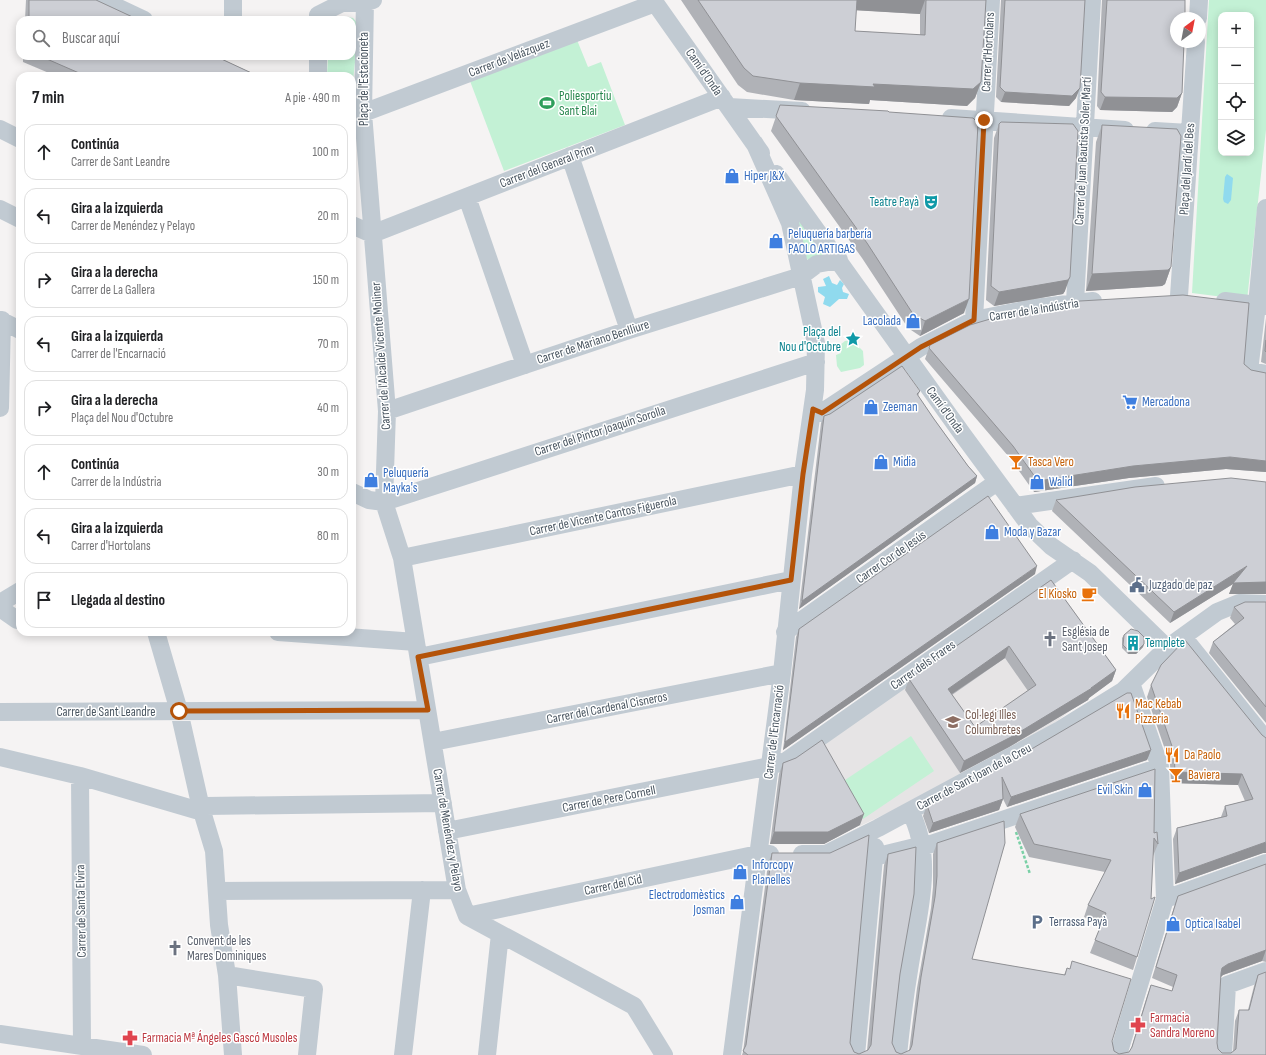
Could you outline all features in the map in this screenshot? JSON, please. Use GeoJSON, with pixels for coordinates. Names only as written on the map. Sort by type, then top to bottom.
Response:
{"type":"FeatureCollection","features":[{"type":"Feature","properties":{"kind":"street"},"geometry":{"type":"LineString","coordinates":[[102,0],[136,16]]}},
{"type":"Feature","properties":{"kind":"street"},"geometry":{"type":"LineString","coordinates":[[233,0],[233,16]]}},
{"type":"Feature","properties":{"kind":"street","name":"Carrer d'Hortolans"},"geometry":{"type":"LineString","coordinates":[[974,320],[991,0]]}},
{"type":"Feature","properties":{"kind":"street","name":"Carrer de Juan Bautista Soler Martí"},"geometry":{"type":"LineString","coordinates":[[1075,302],[1092,0]]}},
{"type":"Feature","properties":{"kind":"street"},"geometry":{"type":"LineString","coordinates":[[1198,12],[1199,0]]}},
{"type":"Feature","properties":{"kind":"street","name":"Plaça de l'Estacioneta"},"geometry":{"type":"LineString","coordinates":[[318,12],[342,3],[367,1],[363,113],[372,234]]}},
{"type":"Feature","properties":{"kind":"street","name":"Carrer de Velázquez"},"geometry":{"type":"LineString","coordinates":[[363,113],[654,2]]}},
{"type":"Feature","properties":{"kind":"street","name":"Camí d'Onda"},"geometry":{"type":"LineString","coordinates":[[654,2],[840,260],[907,357],[1030,526],[1051,546],[1090,572],[1167,648]]}},
{"type":"Feature","properties":{"kind":"street","name":"Plaça del Jardí del Bes"},"geometry":{"type":"LineString","coordinates":[[1196,48],[1190,133],[1187,298],[1262,305]]}},
{"type":"Feature","properties":{"kind":"street"},"geometry":{"type":"LineString","coordinates":[[318,60],[318,72]]}},
{"type":"Feature","properties":{"kind":"street"},"geometry":{"type":"LineString","coordinates":[[725,102],[821,112]]}},
{"type":"Feature","properties":{"kind":"street","name":"Carrer del General Prim"},"geometry":{"type":"LineString","coordinates":[[372,234],[570,156],[725,102]]}},
{"type":"Feature","properties":{"kind":"street"},"geometry":{"type":"LineString","coordinates":[[937,117],[1085,128],[1190,133]]}},
{"type":"Feature","properties":{"kind":"street"},"geometry":{"type":"LineString","coordinates":[[0,129],[16,137]]}},
{"type":"Feature","properties":{"kind":"street","name":"Camí d'Onda"},"geometry":{"type":"LineString","coordinates":[[755,144],[790,223],[801,276]]}},
{"type":"Feature","properties":{"kind":"street"},"geometry":{"type":"LineString","coordinates":[[570,156],[629,330]]}},
{"type":"Feature","properties":{"kind":"street"},"geometry":{"type":"LineString","coordinates":[[467,197],[525,365]]}},
{"type":"Feature","properties":{"kind":"street"},"geometry":{"type":"LineString","coordinates":[[1257,373],[1262,305],[1266,208]]}},
{"type":"Feature","properties":{"kind":"street"},"geometry":{"type":"LineString","coordinates":[[0,209],[16,217]]}},
{"type":"Feature","properties":{"kind":"street"},"geometry":{"type":"LineString","coordinates":[[356,227],[372,234]]}},
{"type":"Feature","properties":{"kind":"street","name":"Carrer de l'Alcalde Vicente Moliner"},"geometry":{"type":"LineString","coordinates":[[372,234],[387,411],[384,502]]}},
{"type":"Feature","properties":{"kind":"street"},"geometry":{"type":"LineString","coordinates":[[840,260],[817,264],[801,276],[816,343],[813,409],[822,413],[907,357]]}},
{"type":"Feature","properties":{"kind":"street","name":"Carrer de Mariano Benlliure"},"geometry":{"type":"LineString","coordinates":[[387,411],[629,330],[801,276]]}},
{"type":"Feature","properties":{"kind":"street","name":"Carrer de la Indústria"},"geometry":{"type":"LineString","coordinates":[[907,357],[921,347],[974,320],[1075,302],[1112,300]]}},
{"type":"Feature","properties":{"kind":"street"},"geometry":{"type":"LineString","coordinates":[[0,408],[1,320],[16,328]]}},
{"type":"Feature","properties":{"kind":"street","name":"Carrer del Pintor Joaquín Sorolla"},"geometry":{"type":"LineString","coordinates":[[384,502],[816,362]]}},
{"type":"Feature","properties":{"kind":"street","name":"Carrer de l'Encarnació"},"geometry":{"type":"LineString","coordinates":[[732,1055],[782,673],[785,632],[803,474],[813,409]]}},
{"type":"Feature","properties":{"kind":"street","name":"Carrer de Vicente Cantos Figuerola"},"geometry":{"type":"LineString","coordinates":[[402,558],[803,474]]}},
{"type":"Feature","properties":{"kind":"street","name":"Carrer Cor de Jesús"},"geometry":{"type":"LineString","coordinates":[[785,632],[997,482]]}},
{"type":"Feature","properties":{"kind":"street"},"geometry":{"type":"LineString","coordinates":[[1015,506],[1130,488],[1175,484]]}},
{"type":"Feature","properties":{"kind":"street"},"geometry":{"type":"LineString","coordinates":[[356,494],[369,500],[384,502]]}},
{"type":"Feature","properties":{"kind":"street","name":"Carrer de Menéndez y Pelayo"},"geometry":{"type":"LineString","coordinates":[[384,502],[402,558],[457,890],[467,916]]}},
{"type":"Feature","properties":{"kind":"street","name":"Carrer dels Frares"},"geometry":{"type":"LineString","coordinates":[[770,766],[786,761],[1073,560]]}},
{"type":"Feature","properties":{"kind":"street"},"geometry":{"type":"LineString","coordinates":[[309,636],[417,650],[791,580]]}},
{"type":"Feature","properties":{"kind":"street"},"geometry":{"type":"LineString","coordinates":[[0,603],[16,593]]}},
{"type":"Feature","properties":{"kind":"street","name":"Carrer de Sant Joan de la Creu"},"geometry":{"type":"LineString","coordinates":[[758,854],[826,854],[878,828],[1035,744],[1123,692],[1167,648],[1217,612],[1239,603],[1266,604]]}},
{"type":"Feature","properties":{"kind":"street"},"geometry":{"type":"LineString","coordinates":[[0,608],[16,619]]}},
{"type":"Feature","properties":{"kind":"street"},"geometry":{"type":"LineString","coordinates":[[157,636],[179,711],[201,808],[214,850],[219,925],[227,974],[233,1055]]}},
{"type":"Feature","properties":{"kind":"street"},"geometry":{"type":"LineString","coordinates":[[1183,637],[1266,740]]}},
{"type":"Feature","properties":{"kind":"street","name":"Carrer del Cardenal Cisneros"},"geometry":{"type":"LineString","coordinates":[[433,742],[782,673]]}},
{"type":"Feature","properties":{"kind":"street"},"geometry":{"type":"LineString","coordinates":[[1118,1055],[1165,899],[1160,767],[1131,683]]}},
{"type":"Feature","properties":{"kind":"street","name":"Carrer de Sant Leandre"},"geometry":{"type":"LineString","coordinates":[[0,712],[428,710]]}},
{"type":"Feature","properties":{"kind":"street"},"geometry":{"type":"LineString","coordinates":[[0,757],[80,776],[196,810],[206,806],[443,803]]}},
{"type":"Feature","properties":{"kind":"street","name":"Carrer de Pere Cornell"},"geometry":{"type":"LineString","coordinates":[[448,831],[770,766]]}},
{"type":"Feature","properties":{"kind":"street"},"geometry":{"type":"LineString","coordinates":[[874,857],[915,846],[922,847],[1160,767]]}},
{"type":"Feature","properties":{"kind":"street","name":"Carrer de Santa Elvira"},"geometry":{"type":"LineString","coordinates":[[80,776],[82,1046]]}},
{"type":"Feature","properties":{"kind":"street"},"geometry":{"type":"LineString","coordinates":[[898,1055],[903,1007],[923,884],[922,847],[910,811]]}},
{"type":"Feature","properties":{"kind":"street"},"geometry":{"type":"LineString","coordinates":[[856,1055],[878,828]]}},
{"type":"Feature","properties":{"kind":"street","name":"Carrer del Cid"},"geometry":{"type":"LineString","coordinates":[[467,916],[758,854]]}},
{"type":"Feature","properties":{"kind":"street"},"geometry":{"type":"LineString","coordinates":[[1165,899],[1266,863]]}},
{"type":"Feature","properties":{"kind":"street"},"geometry":{"type":"LineString","coordinates":[[403,1055],[422,890]]}},
{"type":"Feature","properties":{"kind":"street"},"geometry":{"type":"LineString","coordinates":[[217,891],[457,890]]}},
{"type":"Feature","properties":{"kind":"street"},"geometry":{"type":"LineString","coordinates":[[467,916],[634,1006],[664,1055]]}},
{"type":"Feature","properties":{"kind":"street"},"geometry":{"type":"LineString","coordinates":[[486,1055],[500,934]]}},
{"type":"Feature","properties":{"kind":"street"},"geometry":{"type":"LineString","coordinates":[[1223,1055],[1227,985],[1266,971]]}},
{"type":"Feature","properties":{"kind":"street"},"geometry":{"type":"LineString","coordinates":[[227,974],[314,989],[307,1055]]}},
{"type":"Feature","properties":{"kind":"street"},"geometry":{"type":"LineString","coordinates":[[0,1034],[142,1055]]}},
{"type":"Feature","properties":{"kind":"path"},"geometry":{"type":"LineString","coordinates":[[1013,816],[1018,840],[1030,874]]}},
{"type":"Feature","properties":{"kind":"shaded area","name":"Col·legi Illes Columbretes"},"geometry":{"type":"Polygon","coordinates":[[[1002,617],[1070,711],[1052,725],[955,781],[860,826],[814,747],[1002,617]]]}},
{"type":"Feature","properties":{"kind":"green space"},"geometry":{"type":"Polygon","coordinates":[[[1209,0],[1266,0],[1266,130],[1247,300],[1192,293],[1209,0]]]}},
{"type":"Feature","properties":{"kind":"green space"},"geometry":{"type":"Polygon","coordinates":[[[356,22],[359,25],[356,53],[356,22]]]}},
{"type":"Feature","properties":{"kind":"green space","name":"Poliesportiu Sant Blai"},"geometry":{"type":"Polygon","coordinates":[[[577,40],[588,67],[601,62],[625,125],[504,171],[470,81],[577,40]]]}},
{"type":"Feature","properties":{"kind":"green space"},"geometry":{"type":"Polygon","coordinates":[[[328,60],[355,60],[354,72],[327,72],[328,60]]]}},
{"type":"Feature","properties":{"kind":"green space"},"geometry":{"type":"Polygon","coordinates":[[[791,203],[830,256],[809,262],[806,257],[791,203]]]}},
{"type":"Feature","properties":{"kind":"green space"},"geometry":{"type":"Polygon","coordinates":[[[852,340],[863,351],[864,365],[860,368],[841,372],[837,366],[836,355],[841,353],[840,345],[845,341],[852,340]]]}},
{"type":"Feature","properties":{"kind":"green space"},"geometry":{"type":"Polygon","coordinates":[[[911,736],[934,771],[863,819],[839,784],[911,736]]]}},
{"type":"Feature","properties":{"kind":"water"},"geometry":{"type":"Polygon","coordinates":[[[1227,174],[1233,178],[1231,200],[1228,204],[1224,202],[1223,199],[1225,177],[1227,174]]]}},
{"type":"Feature","properties":{"kind":"water"},"geometry":{"type":"Polygon","coordinates":[[[829,276],[832,283],[837,285],[840,280],[844,284],[842,288],[843,292],[849,294],[847,299],[839,299],[830,307],[823,304],[825,297],[818,292],[818,287],[826,286],[823,279],[829,276]]]}},
{"type":"Feature","properties":{"kind":"building"},"geometry":{"type":"Polygon","coordinates":[[[29,0],[96,0],[130,16],[29,16],[29,0]]]}},
{"type":"Feature","properties":{"kind":"building"},"geometry":{"type":"Polygon","coordinates":[[[698,0],[857,0],[855,31],[925,35],[926,0],[986,0],[981,82],[973,89],[873,84],[875,87],[800,83],[753,76],[744,68],[698,0]]]}},
{"type":"Feature","properties":{"kind":"building"},"geometry":{"type":"Polygon","coordinates":[[[1005,0],[1085,0],[1080,88],[1072,96],[1005,92],[1000,87],[1005,0]]]}},
{"type":"Feature","properties":{"kind":"building"},"geometry":{"type":"Polygon","coordinates":[[[1107,0],[1185,0],[1185,12],[1170,12],[1170,48],[1184,48],[1182,93],[1177,98],[1105,97],[1101,92],[1107,0]]]}},
{"type":"Feature","properties":{"kind":"building"},"geometry":{"type":"Polygon","coordinates":[[[49,60],[224,60],[249,72],[77,72],[49,60]]]}},
{"type":"Feature","properties":{"kind":"building"},"geometry":{"type":"Polygon","coordinates":[[[780,105],[888,111],[973,118],[978,123],[969,299],[925,321],[913,314],[867,243],[776,116],[780,105]]]}},
{"type":"Feature","properties":{"kind":"building"},"geometry":{"type":"Polygon","coordinates":[[[1001,122],[1073,124],[1078,131],[1070,277],[1068,280],[999,292],[991,286],[999,124],[1001,122]]]}},
{"type":"Feature","properties":{"kind":"building"},"geometry":{"type":"Polygon","coordinates":[[[1102,125],[1177,129],[1181,136],[1171,267],[1168,270],[1092,274],[1102,125]]]}},
{"type":"Feature","properties":{"kind":"building"},"geometry":{"type":"Polygon","coordinates":[[[1183,295],[1249,303],[1244,364],[1251,370],[1266,373],[1266,461],[1230,457],[1133,466],[1038,481],[1013,446],[929,348],[930,345],[970,325],[1007,314],[1080,301],[1183,295]]]}},
{"type":"Feature","properties":{"kind":"building"},"geometry":{"type":"Polygon","coordinates":[[[902,366],[920,391],[917,394],[934,419],[977,476],[802,601],[824,416],[830,414],[902,366]]]}},
{"type":"Feature","properties":{"kind":"building"},"geometry":{"type":"Polygon","coordinates":[[[1231,478],[1266,482],[1266,582],[1233,583],[1247,566],[1174,612],[1056,500],[1135,487],[1231,478]]]}},
{"type":"Feature","properties":{"kind":"building"},"geometry":{"type":"Polygon","coordinates":[[[988,496],[1037,566],[785,742],[799,629],[988,496]]]}},
{"type":"Feature","properties":{"kind":"building"},"geometry":{"type":"Polygon","coordinates":[[[1051,580],[1116,670],[1092,688],[1013,736],[964,761],[909,679],[1051,580]],[[1009,646],[948,689],[975,727],[1036,685],[1009,646]]]}},
{"type":"Feature","properties":{"kind":"building"},"geometry":{"type":"Polygon","coordinates":[[[1245,602],[1266,602],[1266,707],[1213,642],[1244,618],[1234,607],[1245,602]]]}},
{"type":"Feature","properties":{"kind":"building","name":"Templete"},"geometry":{"type":"Polygon","coordinates":[[[1131,629],[1138,631],[1144,637],[1144,644],[1137,651],[1129,651],[1123,645],[1124,635],[1131,629]]]}},
{"type":"Feature","properties":{"kind":"building"},"geometry":{"type":"Polygon","coordinates":[[[1185,640],[1266,738],[1266,842],[1179,873],[1177,828],[1227,816],[1225,806],[1253,799],[1242,774],[1175,772],[1174,752],[1151,685],[1161,665],[1185,640]]]}},
{"type":"Feature","properties":{"kind":"building"},"geometry":{"type":"Polygon","coordinates":[[[1127,693],[1131,693],[1151,750],[1011,797],[1002,777],[1003,799],[933,823],[927,805],[1023,754],[1127,693]]]}},
{"type":"Feature","properties":{"kind":"building"},"geometry":{"type":"Polygon","coordinates":[[[822,740],[864,814],[828,832],[774,832],[783,763],[796,758],[822,740]]]}},
{"type":"Feature","properties":{"kind":"building"},"geometry":{"type":"Polygon","coordinates":[[[1155,769],[1154,833],[1157,832],[1158,844],[1154,838],[1151,899],[1155,897],[1137,957],[1095,940],[1106,913],[1088,905],[1111,860],[1034,844],[1020,814],[1155,769]]]}},
{"type":"Feature","properties":{"kind":"building"},"geometry":{"type":"Polygon","coordinates":[[[1004,821],[1005,843],[972,959],[1065,975],[1067,968],[1070,969],[1072,961],[1131,979],[1112,1041],[1114,1051],[1119,1054],[1129,1052],[1132,1047],[1151,985],[1172,991],[1177,975],[1156,967],[1178,896],[1266,864],[1266,950],[1228,964],[1222,968],[1217,1043],[1218,1049],[1222,1053],[1231,1053],[1236,1049],[1239,1010],[1249,1010],[1258,975],[1266,972],[1266,1055],[748,1055],[743,1051],[746,1045],[772,853],[830,853],[869,835],[850,1043],[854,1052],[859,1054],[868,1050],[871,1045],[888,854],[916,847],[914,894],[900,974],[892,1043],[896,1052],[901,1054],[910,1050],[912,1045],[921,977],[935,897],[937,876],[937,843],[1004,821]]]}},
{"type":"Feature","properties":{"kind":"place","name":"Poliesportiu Sant Blai"},"geometry":{"type":"Point","coordinates":[547,103]}},
{"type":"Feature","properties":{"kind":"place","name":"Hiper J&X"},"geometry":{"type":"Point","coordinates":[732,176]}},
{"type":"Feature","properties":{"kind":"place","name":"Teatre Payà"},"geometry":{"type":"Point","coordinates":[931,202]}},
{"type":"Feature","properties":{"kind":"place","name":"Peluquería barbería PAOLO ARTIGAS"},"geometry":{"type":"Point","coordinates":[776,241]}},
{"type":"Feature","properties":{"kind":"place","name":"Lacolada"},"geometry":{"type":"Point","coordinates":[913,321]}},
{"type":"Feature","properties":{"kind":"place","name":"Plaça del Nou d'Octubre"},"geometry":{"type":"Point","coordinates":[853,339]}},
{"type":"Feature","properties":{"kind":"place","name":"Mercadona"},"geometry":{"type":"Point","coordinates":[1130,402]}},
{"type":"Feature","properties":{"kind":"place","name":"Zeeman"},"geometry":{"type":"Point","coordinates":[871,407]}},
{"type":"Feature","properties":{"kind":"place","name":"Midia"},"geometry":{"type":"Point","coordinates":[881,462]}},
{"type":"Feature","properties":{"kind":"place","name":"Tasca Vero"},"geometry":{"type":"Point","coordinates":[1016,462]}},
{"type":"Feature","properties":{"kind":"place","name":"Peluquería Mayka's"},"geometry":{"type":"Point","coordinates":[371,480]}},
{"type":"Feature","properties":{"kind":"place","name":"Walid"},"geometry":{"type":"Point","coordinates":[1037,482]}},
{"type":"Feature","properties":{"kind":"place","name":"Moda y Bazar"},"geometry":{"type":"Point","coordinates":[992,532]}},
{"type":"Feature","properties":{"kind":"place","name":"Juzgado de paz"},"geometry":{"type":"Point","coordinates":[1137,585]}},
{"type":"Feature","properties":{"kind":"place","name":"El Kiosko"},"geometry":{"type":"Point","coordinates":[1089,594]}},
{"type":"Feature","properties":{"kind":"place","name":"Església de Sant Josep"},"geometry":{"type":"Point","coordinates":[1050,639]}},
{"type":"Feature","properties":{"kind":"place","name":"Templete"},"geometry":{"type":"Point","coordinates":[1133,643]}},
{"type":"Feature","properties":{"kind":"place","name":"Mac Kebab Pizzeria"},"geometry":{"type":"Point","coordinates":[1123,711]}},
{"type":"Feature","properties":{"kind":"place","name":"Col·legi Illes Columbretes"},"geometry":{"type":"Point","coordinates":[953,722]}},
{"type":"Feature","properties":{"kind":"place","name":"Da Paolo"},"geometry":{"type":"Point","coordinates":[1172,755]}},
{"type":"Feature","properties":{"kind":"place","name":"Baviera"},"geometry":{"type":"Point","coordinates":[1176,775]}},
{"type":"Feature","properties":{"kind":"place","name":"Evil Skin"},"geometry":{"type":"Point","coordinates":[1145,790]}},
{"type":"Feature","properties":{"kind":"place","name":"Inforcopy Planelles"},"geometry":{"type":"Point","coordinates":[740,872]}},
{"type":"Feature","properties":{"kind":"place","name":"Electrodomèstics Josman"},"geometry":{"type":"Point","coordinates":[737,902]}},
{"type":"Feature","properties":{"kind":"place","name":"Terrassa Payà"},"geometry":{"type":"Point","coordinates":[1037,922]}},
{"type":"Feature","properties":{"kind":"place","name":"Optica Isabel"},"geometry":{"type":"Point","coordinates":[1173,924]}},
{"type":"Feature","properties":{"kind":"place","name":"Convent de les Mares Dominiques"},"geometry":{"type":"Point","coordinates":[175,948]}},
{"type":"Feature","properties":{"kind":"place","name":"Farmacia Sandra Moreno"},"geometry":{"type":"Point","coordinates":[1138,1025]}},
{"type":"Feature","properties":{"kind":"place","name":"Farmacia Mª Ángeles Gascó Musoles"},"geometry":{"type":"Point","coordinates":[130,1038]}},
{"type":"Feature","properties":{"kind":"route"},"geometry":{"type":"LineString","coordinates":[[179,711],[428,710],[418,657],[791,580],[803,474],[813,409],[822,413],[921,347],[974,320],[984,120]]}}]}
